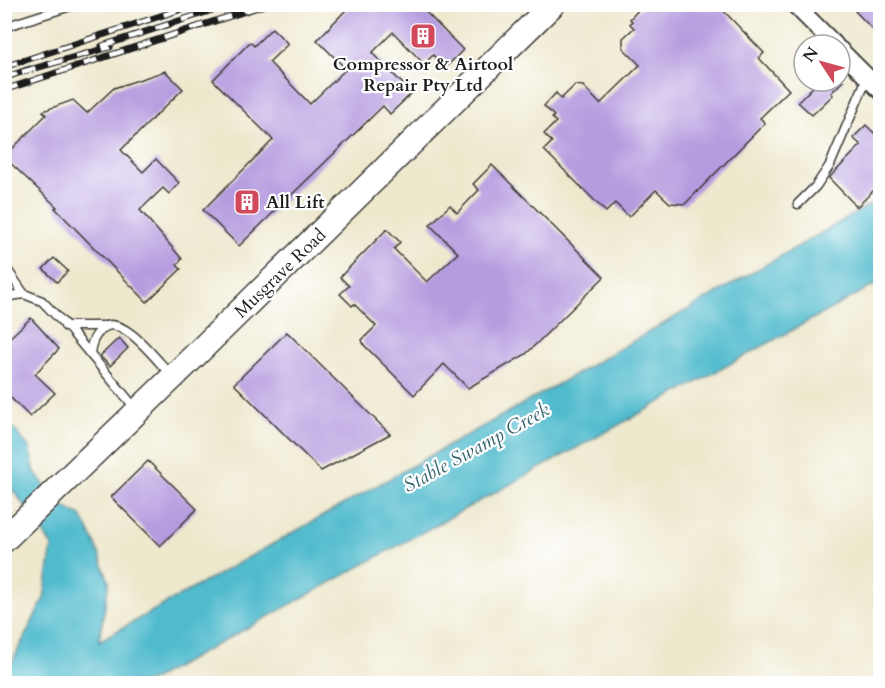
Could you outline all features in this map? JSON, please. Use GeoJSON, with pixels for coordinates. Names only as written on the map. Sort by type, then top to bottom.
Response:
{"type":"FeatureCollection","features":[{"type":"Feature","properties":{"kind":"street","name":"Musgrave Road"},"geometry":{"type":"LineString","coordinates":[[13,532],[553,4]]}},
{"type":"Feature","properties":{"kind":"street"},"geometry":{"type":"LineString","coordinates":[[794,4],[823,33]]}},
{"type":"Feature","properties":{"kind":"street"},"geometry":{"type":"LineString","coordinates":[[852,62],[880,90]]}},
{"type":"Feature","properties":{"kind":"lane"},"geometry":{"type":"LineString","coordinates":[[4,27],[77,4]]}},
{"type":"Feature","properties":{"kind":"lane"},"geometry":{"type":"LineString","coordinates":[[798,204],[816,186],[830,165],[868,77]]}},
{"type":"Feature","properties":{"kind":"lane"},"geometry":{"type":"LineString","coordinates":[[4,265],[24,294]]}},
{"type":"Feature","properties":{"kind":"lane"},"geometry":{"type":"LineString","coordinates":[[4,294],[10,296],[24,294],[42,301],[138,411]]}},
{"type":"Feature","properties":{"kind":"lane"},"geometry":{"type":"LineString","coordinates":[[65,326],[115,325],[124,328],[173,377]]}},
{"type":"Feature","properties":{"kind":"lane"},"geometry":{"type":"LineString","coordinates":[[90,354],[91,341],[105,326]]}},
{"type":"Feature","properties":{"kind":"water","name":"Stable Swamp Creek"},"geometry":{"type":"Polygon","coordinates":[[[880,199],[880,282],[147,683],[5,683],[5,676],[44,598],[52,546],[15,492],[5,489],[4,417],[29,447],[35,472],[57,503],[81,516],[96,545],[109,582],[99,641],[562,382],[880,199]]]}},
{"type":"Feature","properties":{"kind":"building"},"geometry":{"type":"Polygon","coordinates":[[[359,4],[418,4],[463,50],[445,68],[433,55],[424,64],[393,32],[372,53],[412,93],[390,114],[383,106],[239,246],[203,210],[273,140],[213,80],[250,42],[254,46],[272,28],[288,44],[269,62],[310,104],[346,69],[317,40],[348,8],[359,4]]]}},
{"type":"Feature","properties":{"kind":"building"},"geometry":{"type":"Polygon","coordinates":[[[644,4],[717,4],[764,53],[759,58],[789,90],[760,118],[765,123],[685,204],[670,203],[656,190],[629,217],[615,203],[606,212],[544,150],[552,142],[544,134],[556,122],[552,118],[554,116],[544,106],[556,93],[561,99],[575,85],[583,86],[600,104],[640,65],[623,48],[623,38],[634,28],[630,24],[632,21],[630,19],[644,4]]]}},
{"type":"Feature","properties":{"kind":"building"},"geometry":{"type":"Polygon","coordinates":[[[862,4],[880,4],[880,37],[855,11],[862,4]]]}},
{"type":"Feature","properties":{"kind":"building"},"geometry":{"type":"Polygon","coordinates":[[[165,71],[183,89],[121,150],[143,172],[156,159],[179,183],[169,194],[163,188],[140,210],[182,259],[177,265],[181,269],[147,302],[55,208],[57,207],[4,157],[46,115],[43,111],[73,100],[87,113],[114,88],[165,71]]]}},
{"type":"Feature","properties":{"kind":"building"},"geometry":{"type":"Polygon","coordinates":[[[807,93],[831,93],[833,95],[812,115],[798,102],[807,93]]]}},
{"type":"Feature","properties":{"kind":"building"},"geometry":{"type":"Polygon","coordinates":[[[866,125],[874,133],[880,126],[880,184],[857,207],[829,178],[861,145],[853,138],[866,125]]]}},
{"type":"Feature","properties":{"kind":"building"},"geometry":{"type":"Polygon","coordinates":[[[492,165],[604,277],[526,354],[468,388],[444,364],[414,395],[364,345],[362,340],[376,326],[354,304],[352,306],[340,294],[349,286],[340,277],[387,229],[400,242],[394,249],[427,282],[458,253],[430,225],[450,205],[457,213],[479,190],[473,184],[492,165]]]}},
{"type":"Feature","properties":{"kind":"building"},"geometry":{"type":"Polygon","coordinates":[[[54,258],[68,271],[57,282],[43,269],[54,258]]]}},
{"type":"Feature","properties":{"kind":"building"},"geometry":{"type":"Polygon","coordinates":[[[31,318],[59,349],[35,374],[55,393],[30,417],[4,391],[4,343],[31,318]]]}},
{"type":"Feature","properties":{"kind":"building"},"geometry":{"type":"Polygon","coordinates":[[[287,332],[390,434],[321,471],[234,384],[287,332]]]}},
{"type":"Feature","properties":{"kind":"building"},"geometry":{"type":"Polygon","coordinates":[[[119,338],[128,348],[110,366],[100,356],[119,338]]]}},
{"type":"Feature","properties":{"kind":"building"},"geometry":{"type":"Polygon","coordinates":[[[148,461],[197,509],[160,546],[111,497],[148,461]]]}},
{"type":"Feature","properties":{"kind":"railway"},"geometry":{"type":"LineString","coordinates":[[4,67],[197,4]]}},
{"type":"Feature","properties":{"kind":"railway"},"geometry":{"type":"LineString","coordinates":[[102,46],[231,4]]}},
{"type":"Feature","properties":{"kind":"railway"},"geometry":{"type":"LineString","coordinates":[[4,90],[267,4]]}},
{"type":"Feature","properties":{"kind":"railway"},"geometry":{"type":"LineString","coordinates":[[22,72],[110,47]]}},
{"type":"Feature","properties":{"kind":"railway"},"geometry":{"type":"LineString","coordinates":[[4,78],[30,69]]}},
{"type":"Feature","properties":{"kind":"place","name":"Compressor & Airtool Repair Pty Ltd"},"geometry":{"type":"Point","coordinates":[423,36]}},
{"type":"Feature","properties":{"kind":"place","name":"All Lift"},"geometry":{"type":"Point","coordinates":[247,202]}}]}
